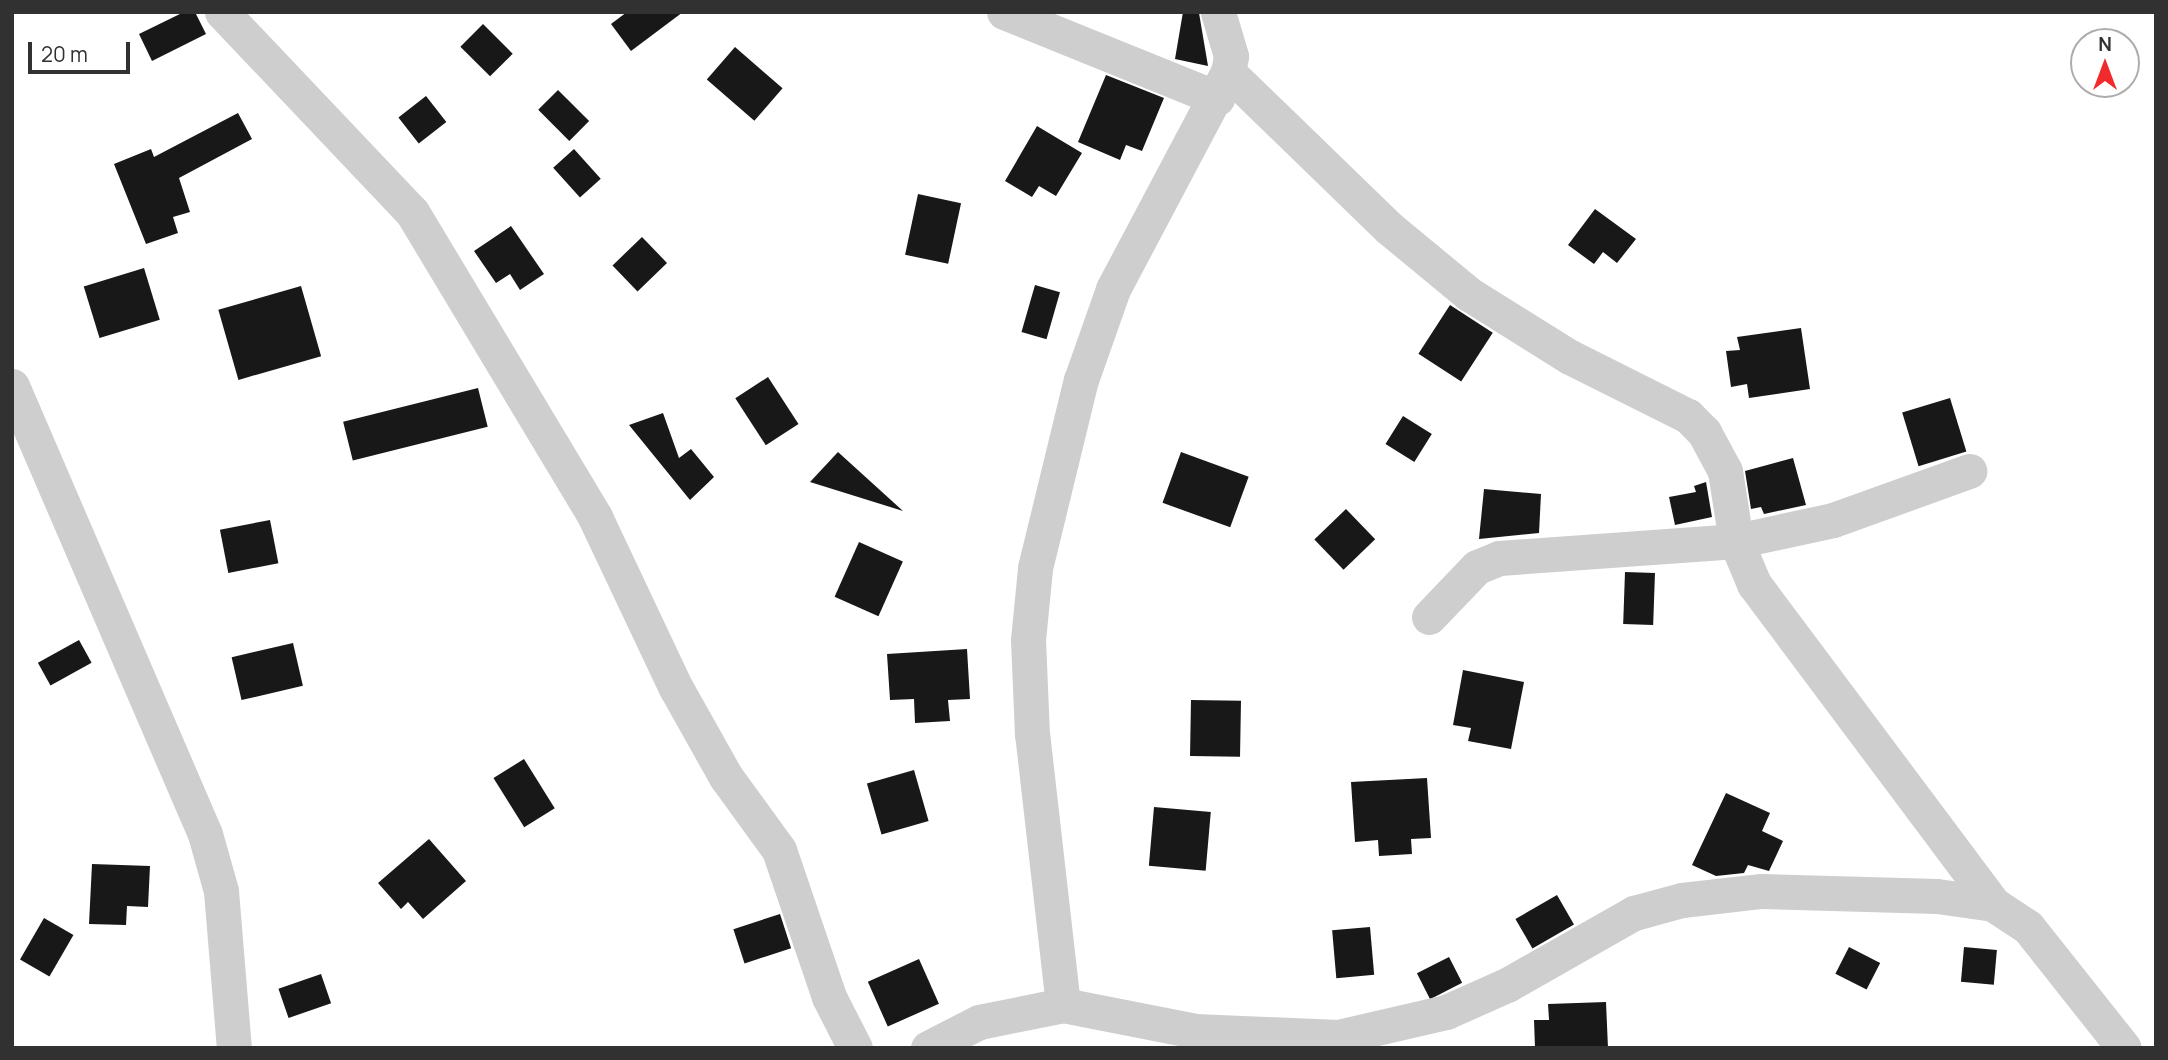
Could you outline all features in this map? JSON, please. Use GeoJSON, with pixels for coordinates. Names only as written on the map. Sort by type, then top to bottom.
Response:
{"type":"FeatureCollection","features":[{"type":"Feature","properties":{"kind":"street"},"geometry":{"type":"LineString","coordinates":[[222,12],[412,212],[596,517],[676,688],[726,777],[779,850],[829,997],[855,1048]]}},
{"type":"Feature","properties":{"kind":"street"},"geometry":{"type":"LineString","coordinates":[[1004,12],[1223,85],[1469,294],[1570,357],[1688,416],[1704,432],[1725,471],[1736,541],[1754,584],[1993,904],[2028,927],[2124,1048]]}},
{"type":"Feature","properties":{"kind":"street"},"geometry":{"type":"LineString","coordinates":[[1063,1005],[1032,735],[1028,640],[1035,568],[1081,380],[1113,289],[1223,85],[1231,56],[1219,12]]}},
{"type":"Feature","properties":{"kind":"street"},"geometry":{"type":"LineString","coordinates":[[12,386],[205,834],[220,891],[234,1048]]}},
{"type":"Feature","properties":{"kind":"street"},"geometry":{"type":"LineString","coordinates":[[1429,617],[1477,567],[1499,558],[1736,541],[1833,520],[1969,471]]}},
{"type":"Feature","properties":{"kind":"street"},"geometry":{"type":"LineString","coordinates":[[928,1048],[979,1022],[1063,1005],[1195,1031],[1338,1037],[1446,1012],[1507,985],[1634,913],[1682,900],[1761,891],[1937,897],[1993,904]]}},
{"type":"Feature","properties":{"kind":"building"},"geometry":{"type":"Polygon","coordinates":[[[184,12],[195,12],[206,34],[152,61],[139,34],[184,12]]]}},
{"type":"Feature","properties":{"kind":"building"},"geometry":{"type":"Polygon","coordinates":[[[627,12],[683,12],[631,51],[611,24],[627,12]]]}},
{"type":"Feature","properties":{"kind":"building"},"geometry":{"type":"Polygon","coordinates":[[[1183,12],[1199,13],[1208,66],[1175,59],[1183,12]]]}},
{"type":"Feature","properties":{"kind":"building"},"geometry":{"type":"Polygon","coordinates":[[[483,24],[513,54],[490,76],[460,47],[483,24]]]}},
{"type":"Feature","properties":{"kind":"building"},"geometry":{"type":"Polygon","coordinates":[[[735,47],[783,88],[754,121],[707,79],[735,47]]]}},
{"type":"Feature","properties":{"kind":"building"},"geometry":{"type":"Polygon","coordinates":[[[1106,75],[1164,98],[1142,151],[1126,145],[1120,160],[1078,142],[1106,75]]]}},
{"type":"Feature","properties":{"kind":"building"},"geometry":{"type":"Polygon","coordinates":[[[558,90],[589,121],[569,141],[538,110],[558,90]]]}},
{"type":"Feature","properties":{"kind":"building"},"geometry":{"type":"Polygon","coordinates":[[[426,96],[446,122],[419,144],[398,118],[426,96]]]}},
{"type":"Feature","properties":{"kind":"building"},"geometry":{"type":"Polygon","coordinates":[[[238,113],[252,139],[179,178],[190,212],[173,217],[178,233],[146,244],[114,164],[151,149],[154,157],[238,113]]]}},
{"type":"Feature","properties":{"kind":"building"},"geometry":{"type":"Polygon","coordinates":[[[1037,126],[1082,153],[1056,196],[1039,186],[1032,197],[1005,181],[1037,126]]]}},
{"type":"Feature","properties":{"kind":"building"},"geometry":{"type":"Polygon","coordinates":[[[574,149],[601,179],[580,197],[553,168],[574,149]]]}},
{"type":"Feature","properties":{"kind":"building"},"geometry":{"type":"Polygon","coordinates":[[[918,194],[961,203],[948,264],[905,255],[918,194]]]}},
{"type":"Feature","properties":{"kind":"building"},"geometry":{"type":"Polygon","coordinates":[[[1595,209],[1636,239],[1617,263],[1603,252],[1594,264],[1568,245],[1595,209]]]}},
{"type":"Feature","properties":{"kind":"building"},"geometry":{"type":"Polygon","coordinates":[[[511,226],[544,274],[520,290],[510,274],[496,283],[474,251],[511,226]]]}},
{"type":"Feature","properties":{"kind":"building"},"geometry":{"type":"Polygon","coordinates":[[[642,237],[667,263],[638,291],[613,265],[642,237]]]}},
{"type":"Feature","properties":{"kind":"building"},"geometry":{"type":"Polygon","coordinates":[[[144,268],[160,320],[100,338],[84,286],[144,268]]]}},
{"type":"Feature","properties":{"kind":"building"},"geometry":{"type":"Polygon","coordinates":[[[1035,285],[1060,292],[1046,339],[1021,332],[1035,285]]]}},
{"type":"Feature","properties":{"kind":"building"},"geometry":{"type":"Polygon","coordinates":[[[301,286],[321,356],[238,380],[218,310],[301,286]]]}},
{"type":"Feature","properties":{"kind":"building"},"geometry":{"type":"Polygon","coordinates":[[[1450,305],[1493,333],[1461,381],[1418,354],[1450,305]]]}},
{"type":"Feature","properties":{"kind":"building"},"geometry":{"type":"Polygon","coordinates":[[[1801,328],[1810,389],[1749,398],[1747,384],[1731,387],[1726,351],[1740,350],[1737,337],[1801,328]]]}},
{"type":"Feature","properties":{"kind":"building"},"geometry":{"type":"Polygon","coordinates":[[[768,377],[798,424],[766,445],[735,398],[768,377]]]}},
{"type":"Feature","properties":{"kind":"building"},"geometry":{"type":"Polygon","coordinates":[[[478,388],[488,427],[353,460],[343,422],[478,388]]]}},
{"type":"Feature","properties":{"kind":"building"},"geometry":{"type":"Polygon","coordinates":[[[1950,398],[1966,452],[1919,466],[1902,413],[1950,398]]]}},
{"type":"Feature","properties":{"kind":"building"},"geometry":{"type":"Polygon","coordinates":[[[663,413],[679,458],[691,449],[714,477],[690,500],[629,425],[663,413]]]}},
{"type":"Feature","properties":{"kind":"building"},"geometry":{"type":"Polygon","coordinates":[[[1403,416],[1432,434],[1414,462],[1386,444],[1403,416]]]}},
{"type":"Feature","properties":{"kind":"building"},"geometry":{"type":"Polygon","coordinates":[[[838,452],[903,511],[810,482],[838,452]]]}},
{"type":"Feature","properties":{"kind":"building"},"geometry":{"type":"Polygon","coordinates":[[[1181,452],[1249,477],[1230,527],[1163,503],[1181,452]]]}},
{"type":"Feature","properties":{"kind":"building"},"geometry":{"type":"Polygon","coordinates":[[[1793,458],[1806,505],[1764,514],[1761,507],[1751,509],[1745,471],[1793,458]]]}},
{"type":"Feature","properties":{"kind":"building"},"geometry":{"type":"Polygon","coordinates":[[[1706,482],[1712,517],[1675,525],[1669,497],[1696,492],[1694,486],[1706,482]]]}},
{"type":"Feature","properties":{"kind":"building"},"geometry":{"type":"Polygon","coordinates":[[[1484,489],[1541,494],[1539,533],[1479,539],[1484,489]]]}},
{"type":"Feature","properties":{"kind":"building"},"geometry":{"type":"Polygon","coordinates":[[[1346,509],[1375,539],[1344,570],[1314,540],[1346,509]]]}},
{"type":"Feature","properties":{"kind":"building"},"geometry":{"type":"Polygon","coordinates":[[[270,520],[278,563],[228,573],[220,530],[270,520]]]}},
{"type":"Feature","properties":{"kind":"building"},"geometry":{"type":"Polygon","coordinates":[[[859,542],[903,562],[878,616],[835,597],[859,542]]]}},
{"type":"Feature","properties":{"kind":"building"},"geometry":{"type":"Polygon","coordinates":[[[1625,572],[1655,573],[1653,625],[1623,624],[1625,572]]]}},
{"type":"Feature","properties":{"kind":"building"},"geometry":{"type":"Polygon","coordinates":[[[79,640],[92,663],[50,686],[38,663],[79,640]]]}},
{"type":"Feature","properties":{"kind":"building"},"geometry":{"type":"Polygon","coordinates":[[[293,643],[303,686],[242,700],[232,657],[293,643]]]}},
{"type":"Feature","properties":{"kind":"building"},"geometry":{"type":"Polygon","coordinates":[[[967,649],[970,699],[948,700],[950,721],[915,723],[914,699],[890,700],[887,654],[967,649]]]}},
{"type":"Feature","properties":{"kind":"building"},"geometry":{"type":"Polygon","coordinates":[[[1463,670],[1524,682],[1511,749],[1468,741],[1471,728],[1453,725],[1463,670]]]}},
{"type":"Feature","properties":{"kind":"building"},"geometry":{"type":"Polygon","coordinates":[[[1191,700],[1241,701],[1240,757],[1190,756],[1191,700]]]}},
{"type":"Feature","properties":{"kind":"building"},"geometry":{"type":"Polygon","coordinates":[[[524,759],[555,808],[524,827],[493,778],[524,759]]]}},
{"type":"Feature","properties":{"kind":"building"},"geometry":{"type":"Polygon","coordinates":[[[914,770],[929,821],[882,834],[867,784],[914,770]]]}},
{"type":"Feature","properties":{"kind":"building"},"geometry":{"type":"Polygon","coordinates":[[[1427,778],[1431,838],[1411,839],[1412,854],[1379,856],[1378,840],[1355,842],[1351,782],[1427,778]]]}},
{"type":"Feature","properties":{"kind":"building"},"geometry":{"type":"Polygon","coordinates":[[[1726,793],[1770,813],[1762,831],[1783,841],[1769,871],[1748,865],[1744,873],[1716,876],[1692,865],[1726,793]]]}},
{"type":"Feature","properties":{"kind":"building"},"geometry":{"type":"Polygon","coordinates":[[[1154,807],[1211,812],[1206,871],[1149,866],[1154,807]]]}},
{"type":"Feature","properties":{"kind":"building"},"geometry":{"type":"Polygon","coordinates":[[[429,839],[466,881],[423,919],[408,902],[401,909],[378,883],[429,839]]]}},
{"type":"Feature","properties":{"kind":"building"},"geometry":{"type":"Polygon","coordinates":[[[92,864],[150,866],[148,907],[127,906],[126,925],[89,924],[92,864]]]}},
{"type":"Feature","properties":{"kind":"building"},"geometry":{"type":"Polygon","coordinates":[[[1557,895],[1574,924],[1532,948],[1515,919],[1557,895]]]}},
{"type":"Feature","properties":{"kind":"building"},"geometry":{"type":"Polygon","coordinates":[[[780,914],[791,948],[745,963],[733,929],[780,914]]]}},
{"type":"Feature","properties":{"kind":"building"},"geometry":{"type":"Polygon","coordinates":[[[44,918],[73,935],[49,977],[20,960],[44,918]]]}},
{"type":"Feature","properties":{"kind":"building"},"geometry":{"type":"Polygon","coordinates":[[[1370,927],[1374,975],[1336,978],[1332,930],[1370,927]]]}},
{"type":"Feature","properties":{"kind":"building"},"geometry":{"type":"Polygon","coordinates":[[[1849,947],[1880,963],[1867,990],[1835,974],[1849,947]]]}},
{"type":"Feature","properties":{"kind":"building"},"geometry":{"type":"Polygon","coordinates":[[[1964,947],[1997,950],[1994,985],[1961,982],[1964,947]]]}},
{"type":"Feature","properties":{"kind":"building"},"geometry":{"type":"Polygon","coordinates":[[[1449,957],[1462,983],[1430,999],[1417,973],[1449,957]]]}},
{"type":"Feature","properties":{"kind":"building"},"geometry":{"type":"Polygon","coordinates":[[[919,959],[939,1004],[888,1027],[868,982],[919,959]]]}},
{"type":"Feature","properties":{"kind":"building"},"geometry":{"type":"Polygon","coordinates":[[[321,974],[331,1003],[289,1018],[278,989],[321,974]]]}},
{"type":"Feature","properties":{"kind":"building"},"geometry":{"type":"Polygon","coordinates":[[[1606,1002],[1608,1048],[1535,1048],[1534,1020],[1549,1020],[1548,1004],[1606,1002]]]}}]}
